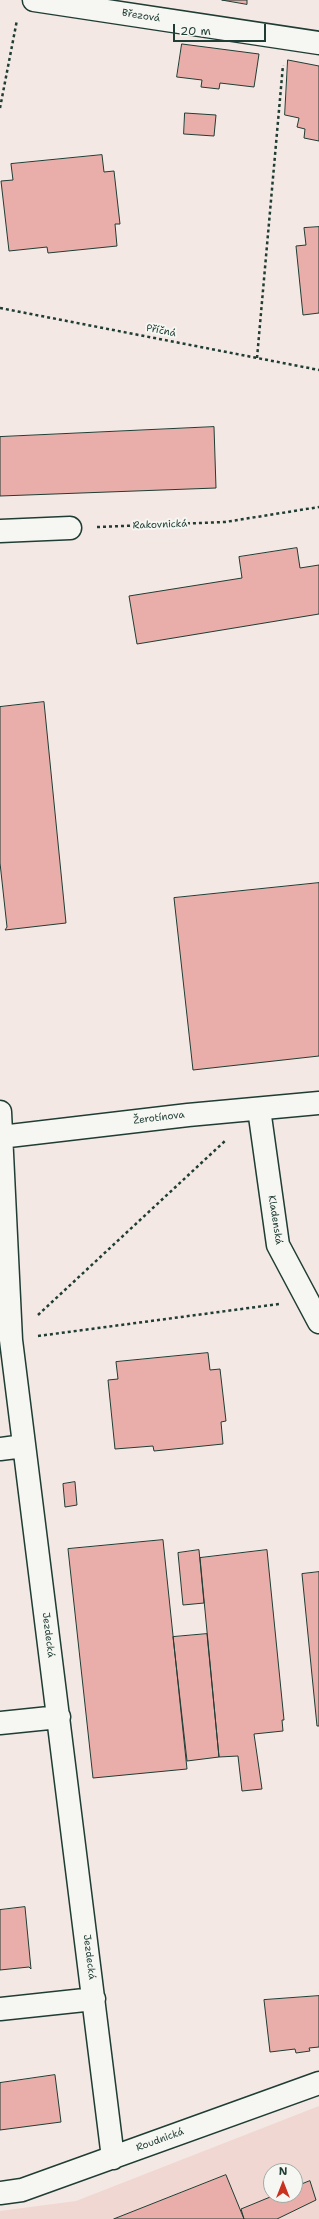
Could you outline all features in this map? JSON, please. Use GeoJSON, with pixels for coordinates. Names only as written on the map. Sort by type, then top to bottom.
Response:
{"type":"FeatureCollection","features":[{"type":"Feature","properties":{"kind":"street","name":"Březová"},"geometry":{"type":"LineString","coordinates":[[34,0],[319,43]]}},
{"type":"Feature","properties":{"kind":"street"},"geometry":{"type":"LineString","coordinates":[[0,531],[70,528]]}},
{"type":"Feature","properties":{"kind":"street","name":"Žerotínova"},"geometry":{"type":"LineString","coordinates":[[1,1137],[188,1115],[319,1103]]}},
{"type":"Feature","properties":{"kind":"street","name":"Kladenská"},"geometry":{"type":"LineString","coordinates":[[259,1109],[278,1245],[319,1322]]}},
{"type":"Feature","properties":{"kind":"street","name":"Jezdecká"},"geometry":{"type":"LineString","coordinates":[[0,1112],[11,1340],[59,1716],[112,2158]]}},
{"type":"Feature","properties":{"kind":"street"},"geometry":{"type":"LineString","coordinates":[[0,1449],[24,1446]]}},
{"type":"Feature","properties":{"kind":"street"},"geometry":{"type":"LineString","coordinates":[[0,1723],[59,1716]]}},
{"type":"Feature","properties":{"kind":"street"},"geometry":{"type":"LineString","coordinates":[[0,2009],[94,2000]]}},
{"type":"Feature","properties":{"kind":"street","name":"Roudnická"},"geometry":{"type":"LineString","coordinates":[[0,2192],[22,2190],[319,2082]]}},
{"type":"Feature","properties":{"kind":"path"},"geometry":{"type":"LineString","coordinates":[[0,108],[18,15]]}},
{"type":"Feature","properties":{"kind":"path"},"geometry":{"type":"LineString","coordinates":[[257,358],[283,61]]}},
{"type":"Feature","properties":{"kind":"path","name":"Příčná"},"geometry":{"type":"LineString","coordinates":[[0,308],[319,370]]}},
{"type":"Feature","properties":{"kind":"path","name":"Rakovnická"},"geometry":{"type":"LineString","coordinates":[[70,528],[225,522],[319,507]]}},
{"type":"Feature","properties":{"kind":"path"},"geometry":{"type":"LineString","coordinates":[[11,1340],[259,1109]]}},
{"type":"Feature","properties":{"kind":"path"},"geometry":{"type":"LineString","coordinates":[[11,1340],[307,1300]]}},
{"type":"Feature","properties":{"kind":"shaded area"},"geometry":{"type":"Polygon","coordinates":[[[319,2106],[319,2219],[0,2219],[0,2211],[76,2201],[319,2106]]]}},
{"type":"Feature","properties":{"kind":"building"},"geometry":{"type":"Polygon","coordinates":[[[222,0],[247,0],[247,4],[222,0]]]}},
{"type":"Feature","properties":{"kind":"building"},"geometry":{"type":"Polygon","coordinates":[[[182,44],[259,54],[254,87],[220,83],[219,89],[201,87],[202,80],[177,77],[182,44]]]}},
{"type":"Feature","properties":{"kind":"building"},"geometry":{"type":"Polygon","coordinates":[[[288,60],[319,66],[319,141],[304,138],[305,129],[297,127],[299,118],[285,115],[288,60]]]}},
{"type":"Feature","properties":{"kind":"building"},"geometry":{"type":"Polygon","coordinates":[[[185,113],[216,115],[214,136],[184,134],[185,113]]]}},
{"type":"Feature","properties":{"kind":"building"},"geometry":{"type":"Polygon","coordinates":[[[102,155],[104,172],[114,171],[120,224],[115,224],[117,246],[48,253],[47,247],[9,251],[1,181],[13,180],[11,164],[102,155]]]}},
{"type":"Feature","properties":{"kind":"building"},"geometry":{"type":"Polygon","coordinates":[[[319,227],[319,313],[303,315],[296,246],[306,245],[304,228],[319,227]]]}},
{"type":"Feature","properties":{"kind":"building"},"geometry":{"type":"Polygon","coordinates":[[[214,427],[216,488],[0,496],[0,437],[214,427]]]}},
{"type":"Feature","properties":{"kind":"building"},"geometry":{"type":"Polygon","coordinates":[[[297,548],[300,568],[319,565],[319,614],[137,644],[129,596],[242,578],[239,557],[297,548]]]}},
{"type":"Feature","properties":{"kind":"building"},"geometry":{"type":"Polygon","coordinates":[[[44,702],[66,923],[5,930],[7,927],[0,863],[0,707],[44,702]]]}},
{"type":"Feature","properties":{"kind":"building"},"geometry":{"type":"Polygon","coordinates":[[[319,883],[319,1056],[193,1070],[174,898],[319,883]]]}},
{"type":"Feature","properties":{"kind":"building"},"geometry":{"type":"Polygon","coordinates":[[[208,1353],[210,1370],[220,1369],[226,1421],[221,1422],[223,1444],[154,1451],[153,1446],[115,1449],[108,1380],[118,1379],[116,1362],[208,1353]]]}},
{"type":"Feature","properties":{"kind":"building"},"geometry":{"type":"Polygon","coordinates":[[[75,1482],[77,1505],[65,1507],[63,1484],[75,1482]]]}},
{"type":"Feature","properties":{"kind":"building"},"geometry":{"type":"Polygon","coordinates":[[[163,1540],[187,1769],[93,1778],[68,1549],[163,1540]]]}},
{"type":"Feature","properties":{"kind":"building"},"geometry":{"type":"Polygon","coordinates":[[[199,1550],[204,1603],[183,1605],[178,1553],[199,1550]]]}},
{"type":"Feature","properties":{"kind":"building"},"geometry":{"type":"Polygon","coordinates":[[[267,1550],[284,1720],[282,1720],[283,1731],[254,1734],[262,1789],[242,1791],[238,1756],[219,1757],[200,1558],[267,1550]]]}},
{"type":"Feature","properties":{"kind":"building"},"geometry":{"type":"Polygon","coordinates":[[[319,1572],[319,1726],[317,1726],[302,1574],[319,1572]]]}},
{"type":"Feature","properties":{"kind":"building"},"geometry":{"type":"Polygon","coordinates":[[[207,1634],[219,1757],[187,1761],[173,1637],[207,1634]]]}},
{"type":"Feature","properties":{"kind":"building"},"geometry":{"type":"Polygon","coordinates":[[[25,1907],[31,1969],[29,1967],[0,1970],[0,1910],[25,1907]]]}},
{"type":"Feature","properties":{"kind":"building"},"geometry":{"type":"Polygon","coordinates":[[[319,1996],[319,2047],[309,2048],[310,2051],[296,2053],[295,2049],[270,2052],[264,2000],[319,1996]]]}},
{"type":"Feature","properties":{"kind":"building"},"geometry":{"type":"Polygon","coordinates":[[[55,2075],[61,2122],[0,2130],[0,2083],[55,2075]]]}},
{"type":"Feature","properties":{"kind":"building"},"geometry":{"type":"Polygon","coordinates":[[[226,2175],[244,2219],[114,2219],[226,2175]]]}},
{"type":"Feature","properties":{"kind":"building"},"geometry":{"type":"Polygon","coordinates":[[[310,2181],[316,2200],[277,2219],[244,2219],[241,2209],[263,2200],[263,2203],[303,2203],[303,2184],[310,2181]]]}}]}
